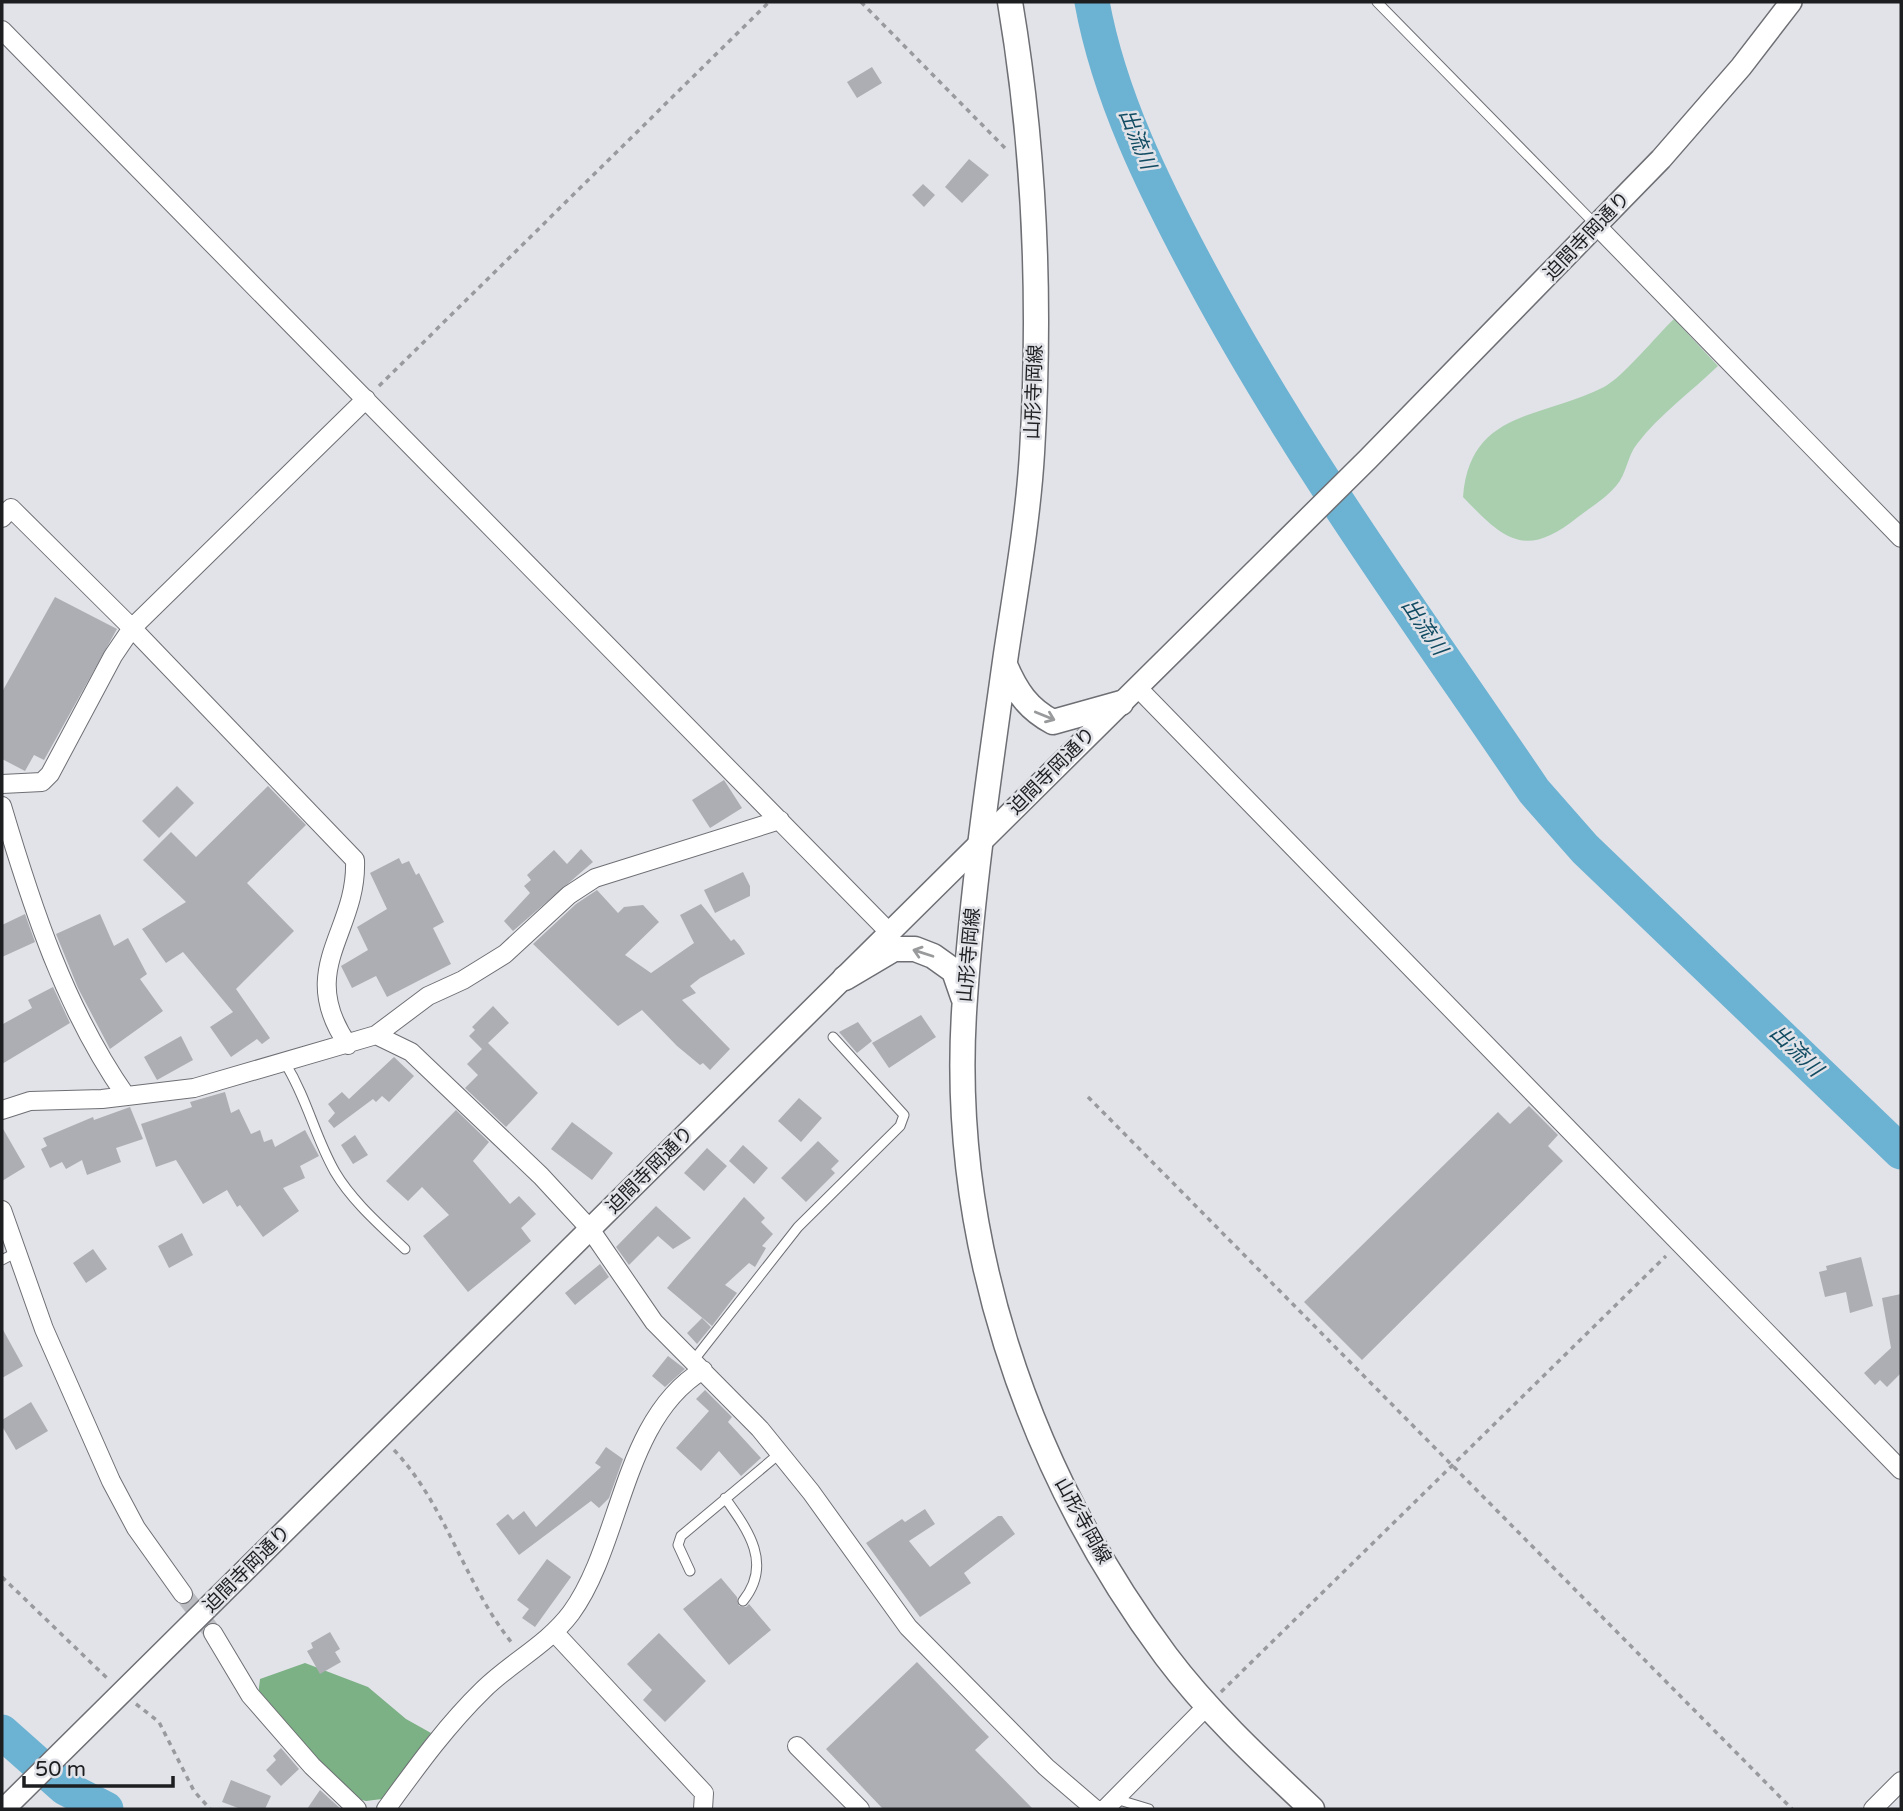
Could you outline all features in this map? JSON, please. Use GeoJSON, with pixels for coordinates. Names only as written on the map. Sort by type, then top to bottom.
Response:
{"type":"FeatureCollection","features":[{"type":"Feature","properties":{"kind":"main road","name":"山形寺岡線"},"geometry":{"type":"LineString","coordinates":[[1010,2],[1018,49],[1030,174],[1036,275],[1032,455],[980,842],[964,1001],[962,1090],[969,1179],[987,1275],[1005,1346],[1034,1425],[1074,1511],[1129,1603],[1168,1659],[1208,1706],[1312,1809]]}},
{"type":"Feature","properties":{"kind":"main road"},"geometry":{"type":"LineString","coordinates":[[1005,665],[1016,690],[1034,712],[1053,722],[1129,695]]}},
{"type":"Feature","properties":{"kind":"main road"},"geometry":{"type":"LineString","coordinates":[[845,978],[894,949],[915,949],[933,956],[954,971],[964,1001]]}},
{"type":"Feature","properties":{"kind":"street","name":"迫間寺岡通り"},"geometry":{"type":"LineString","coordinates":[[4,1809],[1368,459],[1597,226],[1741,67],[1791,2]]}},
{"type":"Feature","properties":{"kind":"street"},"geometry":{"type":"LineString","coordinates":[[2,30],[890,933]]}},
{"type":"Feature","properties":{"kind":"street"},"geometry":{"type":"LineString","coordinates":[[1597,226],[1901,538]]}},
{"type":"Feature","properties":{"kind":"street"},"geometry":{"type":"LineString","coordinates":[[2,784],[42,782],[50,774],[113,656],[132,628],[366,399]]}},
{"type":"Feature","properties":{"kind":"street"},"geometry":{"type":"LineString","coordinates":[[5,508],[132,628],[355,860],[351,893],[328,962],[325,985],[330,1011],[348,1045]]}},
{"type":"Feature","properties":{"kind":"street"},"geometry":{"type":"LineString","coordinates":[[1129,695],[1681,1242],[1901,1470]]}},
{"type":"Feature","properties":{"kind":"street"},"geometry":{"type":"LineString","coordinates":[[2,806],[37,920],[66,991],[102,1061],[126,1096]]}},
{"type":"Feature","properties":{"kind":"street"},"geometry":{"type":"LineString","coordinates":[[2,1110],[30,1101],[126,1096],[194,1088],[376,1035],[428,996],[463,980],[505,954],[569,895],[595,878],[780,820]]}},
{"type":"Feature","properties":{"kind":"street"},"geometry":{"type":"LineString","coordinates":[[376,1035],[411,1052],[541,1176],[590,1229],[654,1322],[698,1365],[779,1454],[908,1627],[1046,1768],[1095,1809]]}},
{"type":"Feature","properties":{"kind":"street"},"geometry":{"type":"LineString","coordinates":[[2,1210],[9,1256],[111,1481],[136,1528],[183,1594]]}},
{"type":"Feature","properties":{"kind":"street"},"geometry":{"type":"LineString","coordinates":[[386,1809],[435,1744],[484,1689],[554,1632],[571,1613],[596,1569],[624,1483],[649,1434],[674,1393],[698,1365]]}},
{"type":"Feature","properties":{"kind":"street"},"geometry":{"type":"LineString","coordinates":[[554,1632],[704,1793],[703,1809]]}},
{"type":"Feature","properties":{"kind":"street"},"geometry":{"type":"LineString","coordinates":[[214,1633],[250,1695],[312,1766],[357,1809]]}},
{"type":"Feature","properties":{"kind":"street"},"geometry":{"type":"LineString","coordinates":[[1110,1804],[1208,1706]]}},
{"type":"Feature","properties":{"kind":"street"},"geometry":{"type":"LineString","coordinates":[[797,1746],[860,1809]]}},
{"type":"Feature","properties":{"kind":"street"},"geometry":{"type":"LineString","coordinates":[[1873,1809],[1901,1781]]}},
{"type":"Feature","properties":{"kind":"lane"},"geometry":{"type":"LineString","coordinates":[[1377,2],[1597,226]]}},
{"type":"Feature","properties":{"kind":"lane"},"geometry":{"type":"LineString","coordinates":[[698,1365],[798,1227],[900,1126],[904,1115],[833,1037]]}},
{"type":"Feature","properties":{"kind":"lane"},"geometry":{"type":"LineString","coordinates":[[285,1063],[303,1092],[315,1133],[337,1175],[405,1250]]}},
{"type":"Feature","properties":{"kind":"lane"},"geometry":{"type":"LineString","coordinates":[[690,1571],[678,1545],[681,1536],[779,1454]]}},
{"type":"Feature","properties":{"kind":"lane"},"geometry":{"type":"LineString","coordinates":[[725,1498],[756,1548],[757,1573],[743,1601]]}},
{"type":"Feature","properties":{"kind":"lane"},"geometry":{"type":"LineString","coordinates":[[1110,1804],[1149,1809]]}},
{"type":"Feature","properties":{"kind":"path"},"geometry":{"type":"LineString","coordinates":[[366,399],[769,2]]}},
{"type":"Feature","properties":{"kind":"path"},"geometry":{"type":"LineString","coordinates":[[862,2],[1030,174]]}},
{"type":"Feature","properties":{"kind":"path"},"geometry":{"type":"LineString","coordinates":[[1088,1097],[1792,1809]]}},
{"type":"Feature","properties":{"kind":"path"},"geometry":{"type":"LineString","coordinates":[[1208,1706],[1681,1242]]}},
{"type":"Feature","properties":{"kind":"path"},"geometry":{"type":"LineString","coordinates":[[381,1436],[420,1485],[498,1624],[525,1656]]}},
{"type":"Feature","properties":{"kind":"path"},"geometry":{"type":"LineString","coordinates":[[2,1577],[119,1696],[159,1722],[194,1791],[209,1809]]}},
{"type":"Feature","properties":{"kind":"green space"},"geometry":{"type":"Polygon","coordinates":[[[1674,319],[1718,366],[1646,433],[1634,449],[1620,481],[1603,498],[1560,530],[1530,541],[1504,534],[1463,497],[1469,468],[1479,447],[1494,432],[1513,421],[1580,397],[1612,382],[1674,319]]]}},
{"type":"Feature","properties":{"kind":"green space"},"geometry":{"type":"Polygon","coordinates":[[[305,1663],[368,1687],[406,1719],[431,1733],[382,1799],[366,1801],[350,1797],[258,1696],[260,1679],[305,1663]]]}},
{"type":"Feature","properties":{"kind":"building"},"geometry":{"type":"Polygon","coordinates":[[[872,67],[882,83],[857,98],[847,82],[872,67]]]}},
{"type":"Feature","properties":{"kind":"building"},"geometry":{"type":"Polygon","coordinates":[[[969,159],[989,175],[962,203],[945,187],[969,159]]]}},
{"type":"Feature","properties":{"kind":"building"},"geometry":{"type":"Polygon","coordinates":[[[923,184],[935,195],[924,207],[912,195],[923,184]]]}},
{"type":"Feature","properties":{"kind":"building"},"geometry":{"type":"Polygon","coordinates":[[[55,597],[117,629],[44,760],[34,755],[25,771],[2,759],[2,692],[55,597]]]}},
{"type":"Feature","properties":{"kind":"building"},"geometry":{"type":"Polygon","coordinates":[[[724,780],[742,808],[710,828],[692,800],[724,780]]]}},
{"type":"Feature","properties":{"kind":"building"},"geometry":{"type":"Polygon","coordinates":[[[177,786],[194,803],[159,838],[142,821],[177,786]]]}},
{"type":"Feature","properties":{"kind":"building"},"geometry":{"type":"Polygon","coordinates":[[[268,786],[306,825],[247,883],[294,931],[236,989],[270,1038],[262,1044],[257,1039],[231,1057],[210,1027],[233,1012],[183,952],[166,963],[142,929],[186,902],[143,860],[171,832],[196,857],[268,786]]]}},
{"type":"Feature","properties":{"kind":"building"},"geometry":{"type":"Polygon","coordinates":[[[581,849],[593,862],[513,931],[504,921],[530,893],[524,886],[531,880],[527,875],[554,850],[567,864],[581,849]]]}},
{"type":"Feature","properties":{"kind":"building"},"geometry":{"type":"Polygon","coordinates":[[[399,858],[402,864],[409,861],[416,875],[419,873],[444,922],[433,928],[451,964],[387,997],[376,976],[352,988],[341,966],[368,950],[357,927],[387,909],[370,873],[399,858]]]}},
{"type":"Feature","properties":{"kind":"building"},"geometry":{"type":"Polygon","coordinates":[[[743,872],[750,886],[750,896],[715,913],[704,890],[743,872]]]}},
{"type":"Feature","properties":{"kind":"building"},"geometry":{"type":"Polygon","coordinates":[[[597,890],[618,913],[624,907],[643,905],[659,922],[625,955],[651,973],[694,943],[680,915],[701,904],[731,941],[734,939],[740,946],[745,954],[700,978],[690,986],[696,993],[682,1000],[730,1049],[710,1070],[677,1046],[642,1010],[618,1026],[533,944],[576,904],[597,890]]]}},
{"type":"Feature","properties":{"kind":"building"},"geometry":{"type":"Polygon","coordinates":[[[25,914],[35,942],[2,957],[2,925],[25,914]]]}},
{"type":"Feature","properties":{"kind":"building"},"geometry":{"type":"Polygon","coordinates":[[[100,914],[114,946],[128,938],[147,974],[140,979],[163,1011],[110,1049],[78,988],[56,934],[100,914]]]}},
{"type":"Feature","properties":{"kind":"building"},"geometry":{"type":"Polygon","coordinates":[[[53,987],[70,1023],[2,1064],[2,1022],[3,1024],[32,1008],[28,1000],[53,987]]]}},
{"type":"Feature","properties":{"kind":"building"},"geometry":{"type":"Polygon","coordinates":[[[493,1006],[509,1023],[488,1043],[538,1093],[506,1127],[465,1088],[478,1075],[467,1064],[482,1049],[469,1036],[475,1030],[472,1027],[493,1006]]]}},
{"type":"Feature","properties":{"kind":"building"},"geometry":{"type":"Polygon","coordinates":[[[921,1015],[936,1037],[889,1068],[872,1043],[921,1015]]]}},
{"type":"Feature","properties":{"kind":"building"},"geometry":{"type":"Polygon","coordinates":[[[858,1022],[872,1041],[857,1053],[839,1032],[858,1022]]]}},
{"type":"Feature","properties":{"kind":"building"},"geometry":{"type":"Polygon","coordinates":[[[181,1036],[193,1060],[157,1080],[144,1057],[181,1036]]]}},
{"type":"Feature","properties":{"kind":"building"},"geometry":{"type":"Polygon","coordinates":[[[394,1057],[414,1076],[389,1102],[382,1096],[376,1102],[373,1099],[334,1128],[328,1121],[335,1113],[328,1104],[342,1092],[349,1099],[394,1057]]]}},
{"type":"Feature","properties":{"kind":"building"},"geometry":{"type":"Polygon","coordinates":[[[225,1092],[231,1113],[239,1109],[251,1134],[260,1130],[264,1142],[272,1139],[275,1147],[305,1130],[319,1156],[300,1166],[305,1178],[283,1188],[299,1211],[263,1237],[240,1205],[237,1207],[227,1190],[203,1204],[176,1160],[156,1167],[141,1124],[192,1107],[190,1102],[225,1092]]]}},
{"type":"Feature","properties":{"kind":"building"},"geometry":{"type":"Polygon","coordinates":[[[799,1098],[822,1118],[801,1142],[778,1121],[799,1098]]]}},
{"type":"Feature","properties":{"kind":"building"},"geometry":{"type":"Polygon","coordinates":[[[1529,1106],[1558,1135],[1548,1146],[1563,1161],[1362,1360],[1304,1302],[1498,1112],[1510,1124],[1529,1106]]]}},
{"type":"Feature","properties":{"kind":"building"},"geometry":{"type":"Polygon","coordinates":[[[130,1107],[143,1139],[116,1148],[121,1162],[87,1175],[82,1160],[66,1169],[62,1162],[50,1168],[41,1149],[47,1146],[43,1138],[93,1117],[94,1120],[130,1107]]]}},
{"type":"Feature","properties":{"kind":"building"},"geometry":{"type":"Polygon","coordinates":[[[456,1110],[489,1142],[473,1161],[510,1204],[519,1196],[536,1214],[521,1228],[531,1241],[468,1292],[423,1236],[449,1215],[422,1187],[408,1201],[386,1181],[456,1110]]]}},
{"type":"Feature","properties":{"kind":"building"},"geometry":{"type":"Polygon","coordinates":[[[572,1122],[613,1153],[592,1180],[551,1149],[572,1122]]]}},
{"type":"Feature","properties":{"kind":"building"},"geometry":{"type":"Polygon","coordinates":[[[2,1127],[25,1167],[2,1181],[2,1127]]]}},
{"type":"Feature","properties":{"kind":"building"},"geometry":{"type":"Polygon","coordinates":[[[355,1135],[368,1155],[353,1164],[341,1145],[355,1135]]]}},
{"type":"Feature","properties":{"kind":"building"},"geometry":{"type":"Polygon","coordinates":[[[818,1141],[839,1161],[831,1169],[835,1173],[806,1202],[781,1178],[818,1141]]]}},
{"type":"Feature","properties":{"kind":"building"},"geometry":{"type":"Polygon","coordinates":[[[743,1145],[768,1168],[754,1184],[729,1161],[743,1145]]]}},
{"type":"Feature","properties":{"kind":"building"},"geometry":{"type":"Polygon","coordinates":[[[707,1148],[727,1166],[704,1191],[684,1173],[707,1148]]]}},
{"type":"Feature","properties":{"kind":"building"},"geometry":{"type":"Polygon","coordinates":[[[744,1197],[765,1218],[761,1222],[773,1234],[762,1246],[766,1248],[755,1267],[749,1263],[725,1285],[737,1293],[712,1326],[667,1288],[744,1197]]]}},
{"type":"Feature","properties":{"kind":"building"},"geometry":{"type":"Polygon","coordinates":[[[656,1206],[691,1238],[673,1249],[658,1236],[629,1265],[616,1247],[656,1206]]]}},
{"type":"Feature","properties":{"kind":"building"},"geometry":{"type":"Polygon","coordinates":[[[182,1233],[193,1255],[169,1268],[158,1246],[182,1233]]]}},
{"type":"Feature","properties":{"kind":"building"},"geometry":{"type":"Polygon","coordinates":[[[93,1249],[107,1269],[86,1283],[73,1263],[93,1249]]]}},
{"type":"Feature","properties":{"kind":"building"},"geometry":{"type":"Polygon","coordinates":[[[1861,1257],[1873,1306],[1850,1313],[1846,1292],[1825,1297],[1819,1272],[1827,1270],[1826,1266],[1861,1257]]]}},
{"type":"Feature","properties":{"kind":"building"},"geometry":{"type":"Polygon","coordinates":[[[600,1264],[609,1277],[575,1305],[565,1293],[600,1264]]]}},
{"type":"Feature","properties":{"kind":"building"},"geometry":{"type":"Polygon","coordinates":[[[1901,1294],[1901,1373],[1887,1387],[1880,1380],[1875,1385],[1864,1373],[1891,1348],[1882,1298],[1901,1294]]]}},
{"type":"Feature","properties":{"kind":"building"},"geometry":{"type":"Polygon","coordinates":[[[702,1318],[711,1327],[697,1344],[687,1333],[702,1318]]]}},
{"type":"Feature","properties":{"kind":"building"},"geometry":{"type":"Polygon","coordinates":[[[2,1328],[23,1366],[2,1378],[2,1328]]]}},
{"type":"Feature","properties":{"kind":"building"},"geometry":{"type":"Polygon","coordinates":[[[668,1356],[685,1369],[665,1387],[652,1376],[668,1356]]]}},
{"type":"Feature","properties":{"kind":"building"},"geometry":{"type":"Polygon","coordinates":[[[705,1390],[732,1417],[728,1422],[761,1458],[741,1476],[719,1451],[701,1471],[676,1448],[709,1411],[696,1399],[705,1390]]]}},
{"type":"Feature","properties":{"kind":"building"},"geometry":{"type":"Polygon","coordinates":[[[31,1402],[48,1431],[16,1450],[2,1426],[2,1420],[31,1402]]]}},
{"type":"Feature","properties":{"kind":"building"},"geometry":{"type":"Polygon","coordinates":[[[606,1447],[623,1459],[609,1498],[599,1508],[591,1501],[519,1555],[496,1524],[508,1514],[513,1520],[524,1511],[536,1527],[601,1467],[595,1463],[606,1447]]]}},
{"type":"Feature","properties":{"kind":"building"},"geometry":{"type":"Polygon","coordinates":[[[925,1509],[935,1524],[909,1541],[930,1567],[998,1516],[1002,1516],[1015,1534],[964,1573],[971,1583],[920,1617],[866,1543],[902,1519],[905,1522],[925,1509]]]}},
{"type":"Feature","properties":{"kind":"building"},"geometry":{"type":"Polygon","coordinates":[[[547,1559],[571,1577],[535,1627],[522,1618],[529,1609],[517,1600],[547,1559]]]}},
{"type":"Feature","properties":{"kind":"building"},"geometry":{"type":"Polygon","coordinates":[[[721,1578],[737,1597],[739,1606],[746,1607],[749,1604],[771,1630],[729,1665],[683,1609],[721,1578]]]}},
{"type":"Feature","properties":{"kind":"building"},"geometry":{"type":"Polygon","coordinates":[[[330,1632],[340,1649],[335,1652],[341,1662],[320,1674],[307,1651],[313,1648],[311,1643],[330,1632]]]}},
{"type":"Feature","properties":{"kind":"building"},"geometry":{"type":"Polygon","coordinates":[[[659,1633],[706,1681],[665,1722],[643,1700],[652,1690],[627,1664],[659,1633]]]}},
{"type":"Feature","properties":{"kind":"building"},"geometry":{"type":"Polygon","coordinates":[[[917,1662],[989,1737],[975,1750],[1033,1809],[883,1809],[826,1749],[917,1662]]]}},
{"type":"Feature","properties":{"kind":"building"},"geometry":{"type":"Polygon","coordinates":[[[281,1748],[299,1769],[281,1786],[266,1770],[276,1760],[273,1756],[281,1748]]]}},
{"type":"Feature","properties":{"kind":"building"},"geometry":{"type":"Polygon","coordinates":[[[231,1780],[271,1796],[265,1809],[241,1809],[222,1802],[231,1780]]]}},
{"type":"Feature","properties":{"kind":"building"},"geometry":{"type":"Polygon","coordinates":[[[320,1790],[341,1809],[307,1809],[320,1790]]]}},
{"type":"Feature","properties":{"kind":"waterway","name":"出流川"},"geometry":{"type":"LineString","coordinates":[[1092,2],[1110,72],[1135,140],[1182,239],[1236,339],[1359,535],[1534,791],[1585,849],[1901,1152]]}},
{"type":"Feature","properties":{"kind":"waterway"},"geometry":{"type":"LineString","coordinates":[[2,1732],[65,1788],[106,1809]]}},
{"type":"Feature","properties":{"kind":"tunnel"},"geometry":{"type":"LineString","coordinates":[[183,1594],[213,1633]]}}]}
